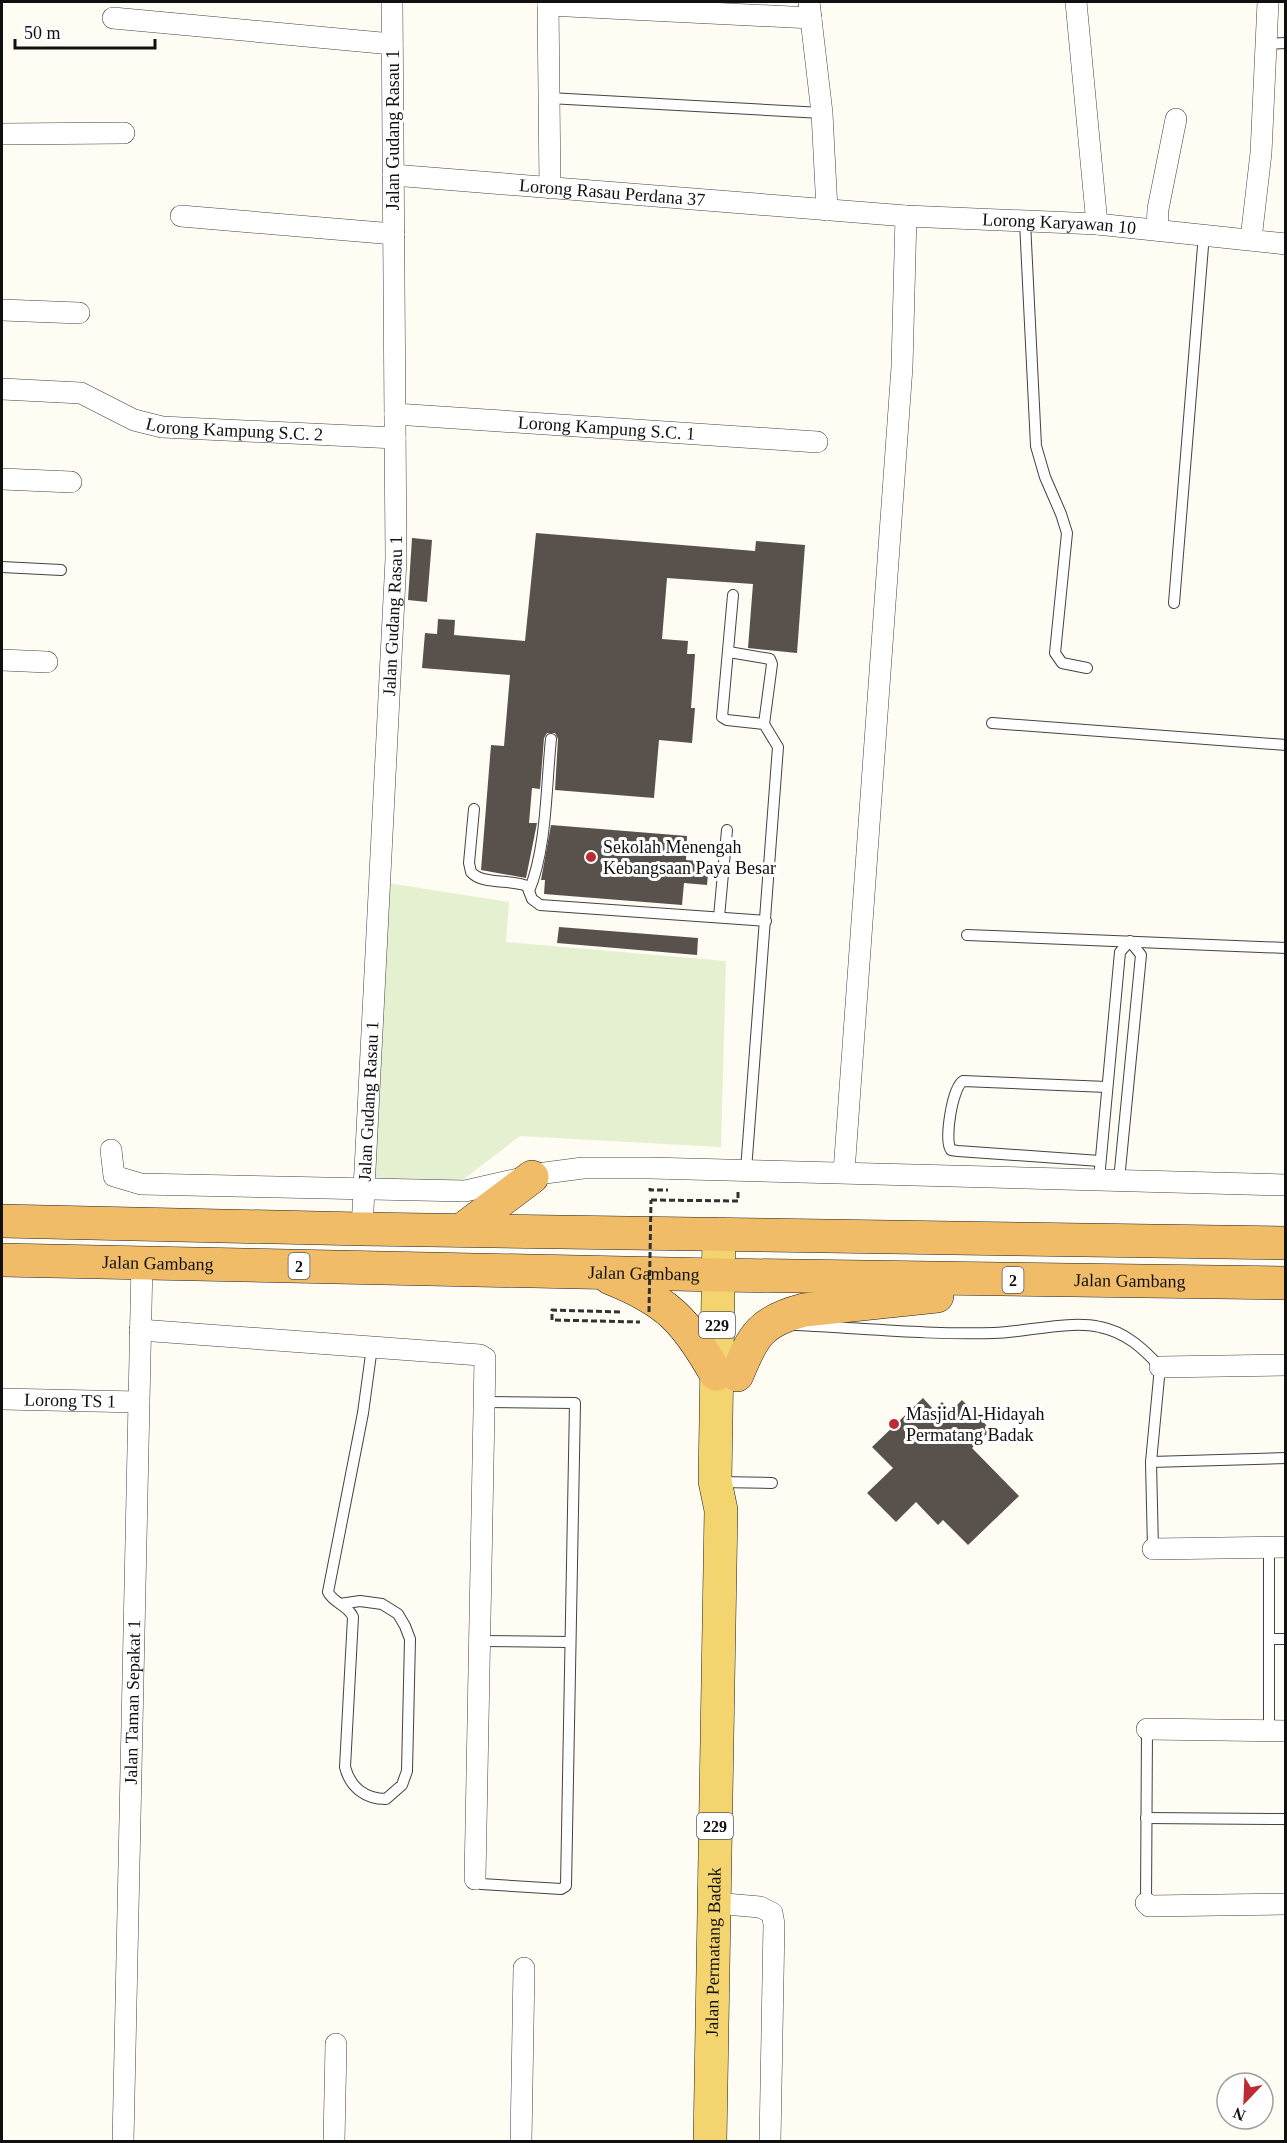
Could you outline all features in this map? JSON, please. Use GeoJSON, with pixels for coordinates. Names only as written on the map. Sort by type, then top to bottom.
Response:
{"type":"FeatureCollection","features":[{"type":"Feature","properties":{"kind":"highway"},"geometry":{"type":"LineString","coordinates":[[464,1229],[532,1177]]}},
{"type":"Feature","properties":{"kind":"highway","name":"2"},"geometry":{"type":"LineString","coordinates":[[2,1221],[362,1229],[1286,1243]]}},
{"type":"Feature","properties":{"kind":"highway","name":"Jalan Gambang"},"geometry":{"type":"LineString","coordinates":[[2,1260],[730,1275],[1286,1283]]}},
{"type":"Feature","properties":{"kind":"highway"},"geometry":{"type":"LineString","coordinates":[[596,1272],[628,1285],[670,1309],[726,1375],[766,1324],[804,1310],[1089,1281]]}},
{"type":"Feature","properties":{"kind":"main road","name":"Jalan Permatang Badak"},"geometry":{"type":"LineString","coordinates":[[710,2142],[722,1492],[731,1234]]}},
{"type":"Feature","properties":{"kind":"street","name":"Jalan Gudang Rasau 1"},"geometry":{"type":"LineString","coordinates":[[362,1229],[394,633],[397,516],[392,2]]}},
{"type":"Feature","properties":{"kind":"street"},"geometry":{"type":"LineString","coordinates":[[1076,2],[1097,224]]}},
{"type":"Feature","properties":{"kind":"street"},"geometry":{"type":"LineString","coordinates":[[1251,239],[1276,44],[1268,2]]}},
{"type":"Feature","properties":{"kind":"street"},"geometry":{"type":"LineString","coordinates":[[549,188],[548,3],[810,10],[830,210]]}},
{"type":"Feature","properties":{"kind":"street"},"geometry":{"type":"LineString","coordinates":[[113,18],[392,44]]}},
{"type":"Feature","properties":{"kind":"street"},"geometry":{"type":"LineString","coordinates":[[1157,230],[1158,209],[1176,119]]}},
{"type":"Feature","properties":{"kind":"street"},"geometry":{"type":"LineString","coordinates":[[2,134],[124,133]]}},
{"type":"Feature","properties":{"kind":"street","name":"Lorong Rasau Perdana 37"},"geometry":{"type":"LineString","coordinates":[[393,175],[830,210]]}},
{"type":"Feature","properties":{"kind":"street","name":"Lorong Karyawan 10"},"geometry":{"type":"LineString","coordinates":[[830,210],[906,216],[1097,224],[1286,244]]}},
{"type":"Feature","properties":{"kind":"street"},"geometry":{"type":"LineString","coordinates":[[181,216],[394,234]]}},
{"type":"Feature","properties":{"kind":"street"},"geometry":{"type":"LineString","coordinates":[[844,1172],[902,367],[906,216]]}},
{"type":"Feature","properties":{"kind":"street"},"geometry":{"type":"LineString","coordinates":[[2,310],[79,313]]}},
{"type":"Feature","properties":{"kind":"street","name":"Lorong Kampung S.C. 2"},"geometry":{"type":"LineString","coordinates":[[2,389],[81,393],[147,425],[395,438]]}},
{"type":"Feature","properties":{"kind":"street","name":"Lorong Kampung S.C. 1"},"geometry":{"type":"LineString","coordinates":[[395,414],[817,442]]}},
{"type":"Feature","properties":{"kind":"street"},"geometry":{"type":"LineString","coordinates":[[2,479],[71,482]]}},
{"type":"Feature","properties":{"kind":"street"},"geometry":{"type":"LineString","coordinates":[[2,660],[47,662]]}},
{"type":"Feature","properties":{"kind":"street"},"geometry":{"type":"LineString","coordinates":[[111,1150],[114,1176],[141,1184],[465,1191],[583,1168],[1106,1173],[1286,1185]]}},
{"type":"Feature","properties":{"kind":"street","name":"Jalan Taman Sepakat 1"},"geometry":{"type":"LineString","coordinates":[[123,2142],[142,1263]]}},
{"type":"Feature","properties":{"kind":"street"},"geometry":{"type":"LineString","coordinates":[[140,1330],[480,1354],[485,1358],[475,1879]]}},
{"type":"Feature","properties":{"kind":"street"},"geometry":{"type":"LineString","coordinates":[[1160,1367],[1286,1365]]}},
{"type":"Feature","properties":{"kind":"street","name":"Lorong TS 1"},"geometry":{"type":"LineString","coordinates":[[2,1399],[138,1402]]}},
{"type":"Feature","properties":{"kind":"street"},"geometry":{"type":"LineString","coordinates":[[1153,1549],[1277,1547]]}},
{"type":"Feature","properties":{"kind":"street"},"geometry":{"type":"LineString","coordinates":[[1147,1729],[1277,1731]]}},
{"type":"Feature","properties":{"kind":"street"},"geometry":{"type":"LineString","coordinates":[[714,1903],[760,1907],[772,1913],[774,1924],[770,2142]]}},
{"type":"Feature","properties":{"kind":"street"},"geometry":{"type":"LineString","coordinates":[[1146,1903],[1149,1906],[1286,1904]]}},
{"type":"Feature","properties":{"kind":"street"},"geometry":{"type":"LineString","coordinates":[[521,2142],[524,1968]]}},
{"type":"Feature","properties":{"kind":"street"},"geometry":{"type":"LineString","coordinates":[[334,2142],[336,2044]]}},
{"type":"Feature","properties":{"kind":"lane"},"geometry":{"type":"LineString","coordinates":[[549,98],[822,113]]}},
{"type":"Feature","properties":{"kind":"lane"},"geometry":{"type":"LineString","coordinates":[[1025,222],[1036,446],[1045,477],[1067,533],[1055,653],[1062,663],[1087,668]]}},
{"type":"Feature","properties":{"kind":"lane"},"geometry":{"type":"LineString","coordinates":[[1174,603],[1204,234]]}},
{"type":"Feature","properties":{"kind":"lane"},"geometry":{"type":"LineString","coordinates":[[2,567],[61,570]]}},
{"type":"Feature","properties":{"kind":"lane"},"geometry":{"type":"LineString","coordinates":[[733,595],[722,717],[727,720],[765,724]]}},
{"type":"Feature","properties":{"kind":"lane"},"geometry":{"type":"LineString","coordinates":[[729,652],[770,659],[772,664],[765,724],[778,747],[746,1170]]}},
{"type":"Feature","properties":{"kind":"lane"},"geometry":{"type":"LineString","coordinates":[[992,723],[1286,746]]}},
{"type":"Feature","properties":{"kind":"lane"},"geometry":{"type":"LineString","coordinates":[[529,891],[539,848],[551,739]]}},
{"type":"Feature","properties":{"kind":"lane"},"geometry":{"type":"LineString","coordinates":[[474,809],[469,864],[471,872],[480,879],[522,884],[529,891],[532,899],[540,905],[766,921]]}},
{"type":"Feature","properties":{"kind":"lane"},"geometry":{"type":"LineString","coordinates":[[719,917],[727,830]]}},
{"type":"Feature","properties":{"kind":"lane"},"geometry":{"type":"LineString","coordinates":[[967,935],[1286,948]]}},
{"type":"Feature","properties":{"kind":"lane"},"geometry":{"type":"LineString","coordinates":[[1106,1173],[1107,1087],[1120,952],[1130,941]]}},
{"type":"Feature","properties":{"kind":"lane"},"geometry":{"type":"LineString","coordinates":[[1106,1173],[1141,955],[1130,941]]}},
{"type":"Feature","properties":{"kind":"lane"},"geometry":{"type":"LineString","coordinates":[[1106,1173],[958,1152],[951,1150],[949,1141],[954,1091],[963,1081],[1107,1087]]}},
{"type":"Feature","properties":{"kind":"lane"},"geometry":{"type":"LineString","coordinates":[[766,1324],[984,1333],[1078,1325],[1097,1326],[1128,1338],[1141,1347],[1160,1367],[1151,1462],[1153,1549]]}},
{"type":"Feature","properties":{"kind":"lane"},"geometry":{"type":"LineString","coordinates":[[340,1604],[360,1601],[382,1604],[398,1614],[410,1640],[406,1771],[402,1785],[386,1799],[373,1799],[358,1790],[348,1779],[346,1773],[353,1617],[350,1611],[331,1598],[328,1592],[363,1413],[372,1347]]}},
{"type":"Feature","properties":{"kind":"lane"},"geometry":{"type":"LineString","coordinates":[[475,1879],[481,1884],[561,1889],[566,1886],[575,1403],[484,1402]]}},
{"type":"Feature","properties":{"kind":"lane"},"geometry":{"type":"LineString","coordinates":[[1151,1462],[1286,1458]]}},
{"type":"Feature","properties":{"kind":"lane"},"geometry":{"type":"LineString","coordinates":[[722,1492],[772,1483]]}},
{"type":"Feature","properties":{"kind":"lane"},"geometry":{"type":"LineString","coordinates":[[1277,1547],[1269,1639],[1277,1731]]}},
{"type":"Feature","properties":{"kind":"lane"},"geometry":{"type":"LineString","coordinates":[[1269,1639],[1286,1639]]}},
{"type":"Feature","properties":{"kind":"lane"},"geometry":{"type":"LineString","coordinates":[[479,1641],[570,1642]]}},
{"type":"Feature","properties":{"kind":"lane"},"geometry":{"type":"LineString","coordinates":[[1146,1903],[1147,1729]]}},
{"type":"Feature","properties":{"kind":"lane"},"geometry":{"type":"LineString","coordinates":[[1146,1818],[1286,1819]]}},
{"type":"Feature","properties":{"kind":"path"},"geometry":{"type":"LineString","coordinates":[[650,1190],[672,1190]]}},
{"type":"Feature","properties":{"kind":"path"},"geometry":{"type":"LineString","coordinates":[[638,1312],[649,1312],[651,1200],[738,1201],[738,1192],[727,1191]]}},
{"type":"Feature","properties":{"kind":"path"},"geometry":{"type":"LineString","coordinates":[[628,1312],[552,1310],[552,1320],[640,1322]]}},
{"type":"Feature","properties":{"kind":"green space"},"geometry":{"type":"Polygon","coordinates":[[[388,883],[509,902],[506,942],[726,961],[721,1147],[520,1136],[456,1185],[372,1177],[388,883]]]}},
{"type":"Feature","properties":{"kind":"building"},"geometry":{"type":"Polygon","coordinates":[[[536,533],[755,551],[756,541],[805,545],[797,653],[748,648],[753,584],[667,578],[662,639],[688,641],[687,654],[695,654],[691,708],[695,708],[692,743],[659,740],[654,798],[555,790],[558,739],[555,733],[547,733],[544,738],[540,789],[532,788],[529,823],[537,823],[526,878],[481,870],[491,745],[504,746],[510,675],[422,668],[425,633],[437,634],[438,619],[455,620],[454,635],[525,641],[536,533]]]}},
{"type":"Feature","properties":{"kind":"building"},"geometry":{"type":"Polygon","coordinates":[[[412,538],[432,540],[427,602],[408,600],[412,538]]]}},
{"type":"Feature","properties":{"kind":"building"},"geometry":{"type":"Polygon","coordinates":[[[551,825],[687,836],[686,860],[709,862],[707,885],[684,883],[682,905],[544,894],[545,880],[541,880],[551,825]]]}},
{"type":"Feature","properties":{"kind":"building"},"geometry":{"type":"Polygon","coordinates":[[[559,927],[698,938],[697,955],[557,943],[559,927]]]}},
{"type":"Feature","properties":{"kind":"building"},"geometry":{"type":"Polygon","coordinates":[[[923,1398],[934,1410],[942,1402],[951,1411],[962,1400],[991,1430],[972,1448],[1019,1496],[968,1545],[943,1520],[938,1525],[916,1502],[896,1522],[867,1493],[893,1468],[872,1447],[923,1398]]]}},
{"type":"Feature","properties":{"kind":"place","name":"Sekolah Menengah Kebangsaan Paya Besar"},"geometry":{"type":"Point","coordinates":[591,857]}},
{"type":"Feature","properties":{"kind":"place","name":"Masjid Al-Hidayah Permatang Badak"},"geometry":{"type":"Point","coordinates":[894,1424]}}]}
